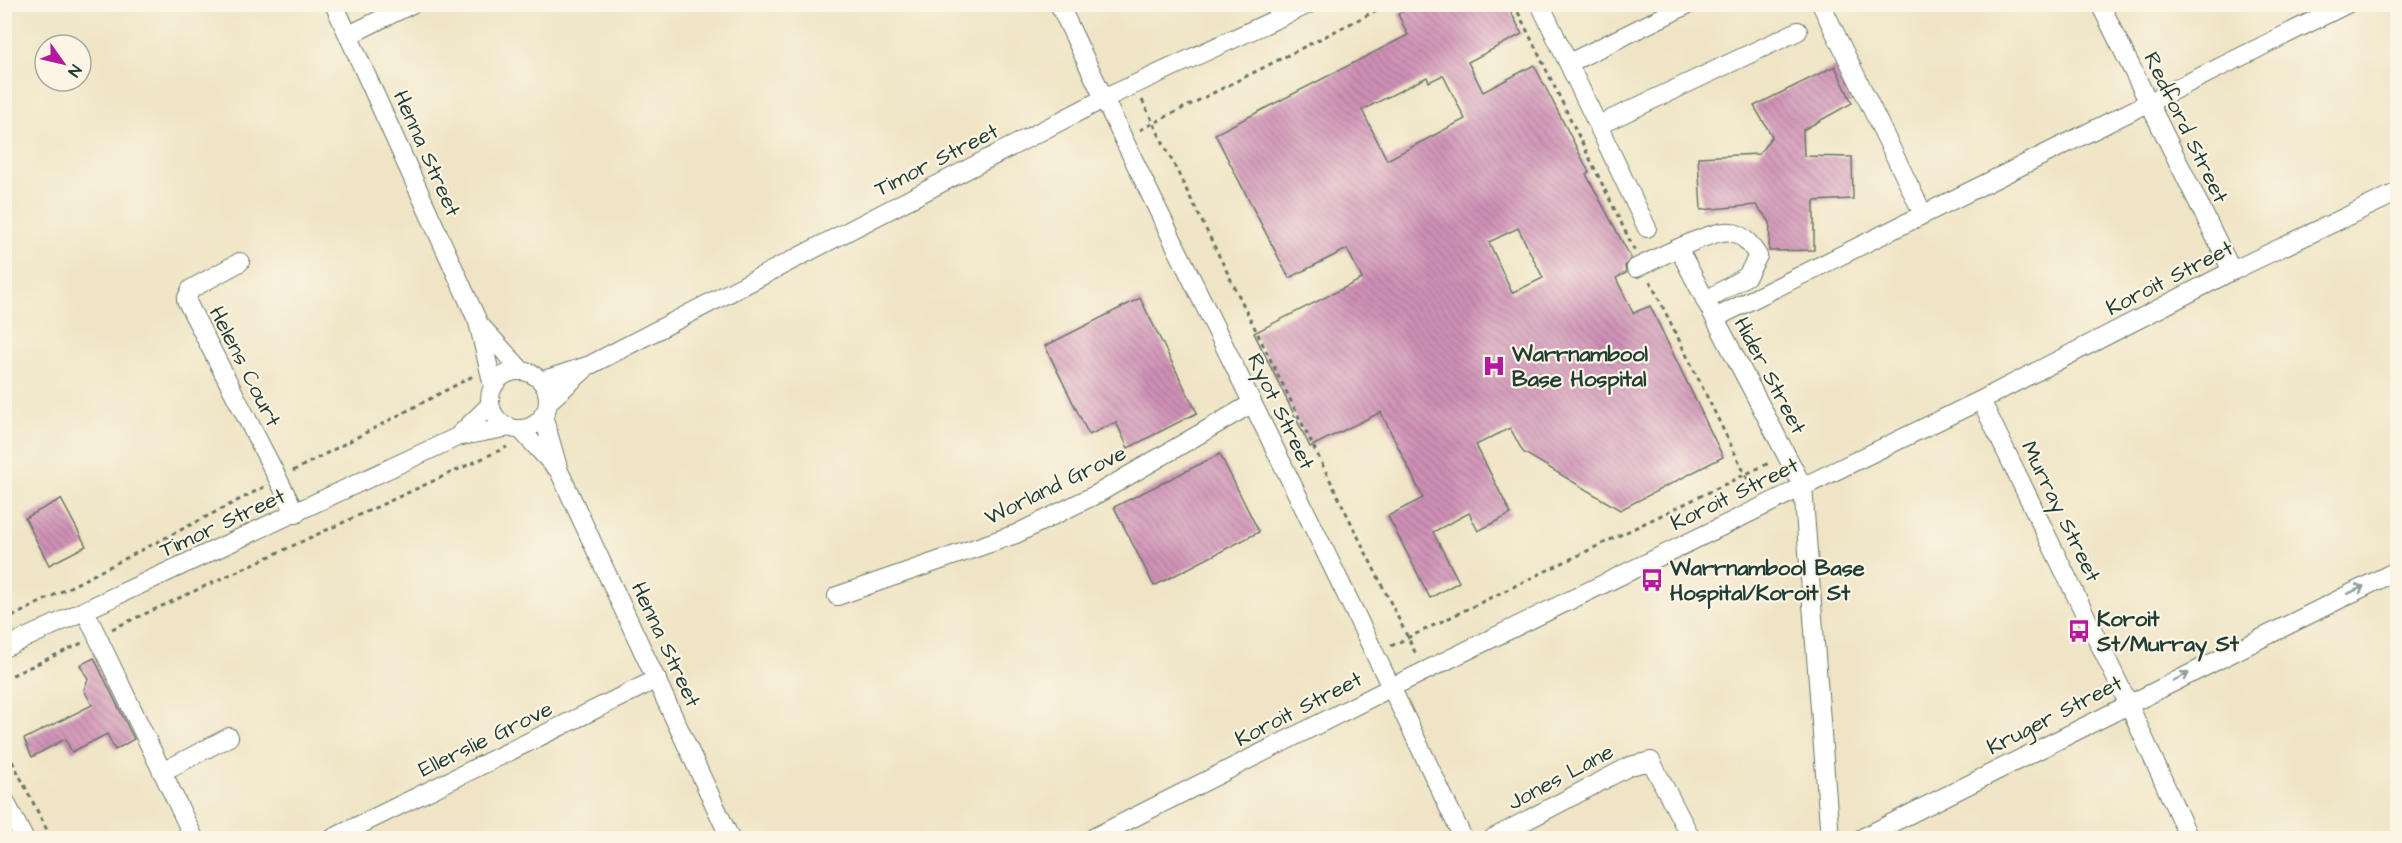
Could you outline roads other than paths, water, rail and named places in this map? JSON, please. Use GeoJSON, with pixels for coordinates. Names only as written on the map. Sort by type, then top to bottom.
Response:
{"type":"FeatureCollection","features":[{"type":"Feature","properties":{"kind":"street","name":"Henna Street"},"geometry":{"type":"LineString","coordinates":[[334,4],[478,322],[493,386]]}},
{"type":"Feature","properties":{"kind":"street"},"geometry":{"type":"LineString","coordinates":[[349,35],[412,4]]}},
{"type":"Feature","properties":{"kind":"street","name":"Ryot Street"},"geometry":{"type":"LineString","coordinates":[[1059,4],[1251,404],[1392,687],[1463,838]]}},
{"type":"Feature","properties":{"kind":"street","name":"Timor Street"},"geometry":{"type":"LineString","coordinates":[[541,381],[590,365],[1103,99],[1309,4]]}},
{"type":"Feature","properties":{"kind":"street"},"geometry":{"type":"LineString","coordinates":[[1540,4],[1647,228]]}},
{"type":"Feature","properties":{"kind":"street"},"geometry":{"type":"LineString","coordinates":[[1569,63],[1689,4]]}},
{"type":"Feature","properties":{"kind":"street"},"geometry":{"type":"LineString","coordinates":[[1821,4],[1923,214]]}},
{"type":"Feature","properties":{"kind":"street","name":"Redford Street"},"geometry":{"type":"LineString","coordinates":[[2100,4],[2232,271]]}},
{"type":"Feature","properties":{"kind":"street"},"geometry":{"type":"LineString","coordinates":[[1714,318],[2347,4]]}},
{"type":"Feature","properties":{"kind":"street"},"geometry":{"type":"LineString","coordinates":[[1599,125],[1798,31]]}},
{"type":"Feature","properties":{"kind":"street","name":"Koroit Street"},"geometry":{"type":"LineString","coordinates":[[1093,838],[1125,831],[1392,687],[1981,400],[2232,271],[2397,192]]}},
{"type":"Feature","properties":{"kind":"street"},"geometry":{"type":"LineString","coordinates":[[1636,268],[1704,237],[1730,232],[1750,241],[1758,256],[1747,276],[1705,301]]}},
{"type":"Feature","properties":{"kind":"street","name":"Hider Street"},"geometry":{"type":"LineString","coordinates":[[1684,259],[1803,487],[1830,838]]}},
{"type":"Feature","properties":{"kind":"street","name":"Helens Court"},"geometry":{"type":"LineString","coordinates":[[240,262],[191,290],[186,300],[296,514]]}},
{"type":"Feature","properties":{"kind":"street","name":"Henna Street"},"geometry":{"type":"LineString","coordinates":[[478,322],[522,371]]}},
{"type":"Feature","properties":{"kind":"street","name":"Timor Street"},"geometry":{"type":"LineString","coordinates":[[545,409],[590,365]]}},
{"type":"Feature","properties":{"kind":"street"},"geometry":{"type":"LineString","coordinates":[[522,371],[541,381],[545,409],[529,427],[519,431],[497,419],[490,405],[493,386],[502,376],[522,371]]}},
{"type":"Feature","properties":{"kind":"street","name":"Murray Street"},"geometry":{"type":"LineString","coordinates":[[1981,400],[2128,703],[2189,838]]}},
{"type":"Feature","properties":{"kind":"street","name":"Worland Grove"},"geometry":{"type":"LineString","coordinates":[[837,596],[1017,534],[1097,494],[1251,404]]}},
{"type":"Feature","properties":{"kind":"street","name":"Timor Street"},"geometry":{"type":"LineString","coordinates":[[457,438],[490,405]]}},
{"type":"Feature","properties":{"kind":"street","name":"Henna Street"},"geometry":{"type":"LineString","coordinates":[[545,409],[559,471],[730,838]]}},
{"type":"Feature","properties":{"kind":"street","name":"Henna Street"},"geometry":{"type":"LineString","coordinates":[[519,431],[559,471]]}},
{"type":"Feature","properties":{"kind":"street","name":"Timor Street"},"geometry":{"type":"LineString","coordinates":[[5,648],[457,438],[519,431]]}},
{"type":"Feature","properties":{"kind":"street","name":"Kruger Street"},"geometry":{"type":"LineString","coordinates":[[1862,838],[2397,570]]}},
{"type":"Feature","properties":{"kind":"street"},"geometry":{"type":"LineString","coordinates":[[85,611],[194,838]]}},
{"type":"Feature","properties":{"kind":"street","name":"Ellerslie Grove"},"geometry":{"type":"LineString","coordinates":[[333,838],[657,679]]}},
{"type":"Feature","properties":{"kind":"street"},"geometry":{"type":"LineString","coordinates":[[162,772],[230,737]]}},
{"type":"Feature","properties":{"kind":"street","name":"Jones Lane"},"geometry":{"type":"LineString","coordinates":[[1493,838],[1630,766],[1651,761],[1692,838]]}},
{"type":"Feature","properties":{"kind":"street"},"geometry":{"type":"LineString","coordinates":[[4,799],[24,838]]}},
{"type":"Feature","properties":{"kind":"place","name":"Warrnambool Base Hospital"},"geometry":{"type":"Point","coordinates":[1494,366]}},
{"type":"Feature","properties":{"kind":"place","name":"Warrnambool Base Hospital/Koroit St"},"geometry":{"type":"Point","coordinates":[1652,580]}},
{"type":"Feature","properties":{"kind":"place","name":"Koroit St/Murray St"},"geometry":{"type":"Point","coordinates":[2079,631]}}]}
